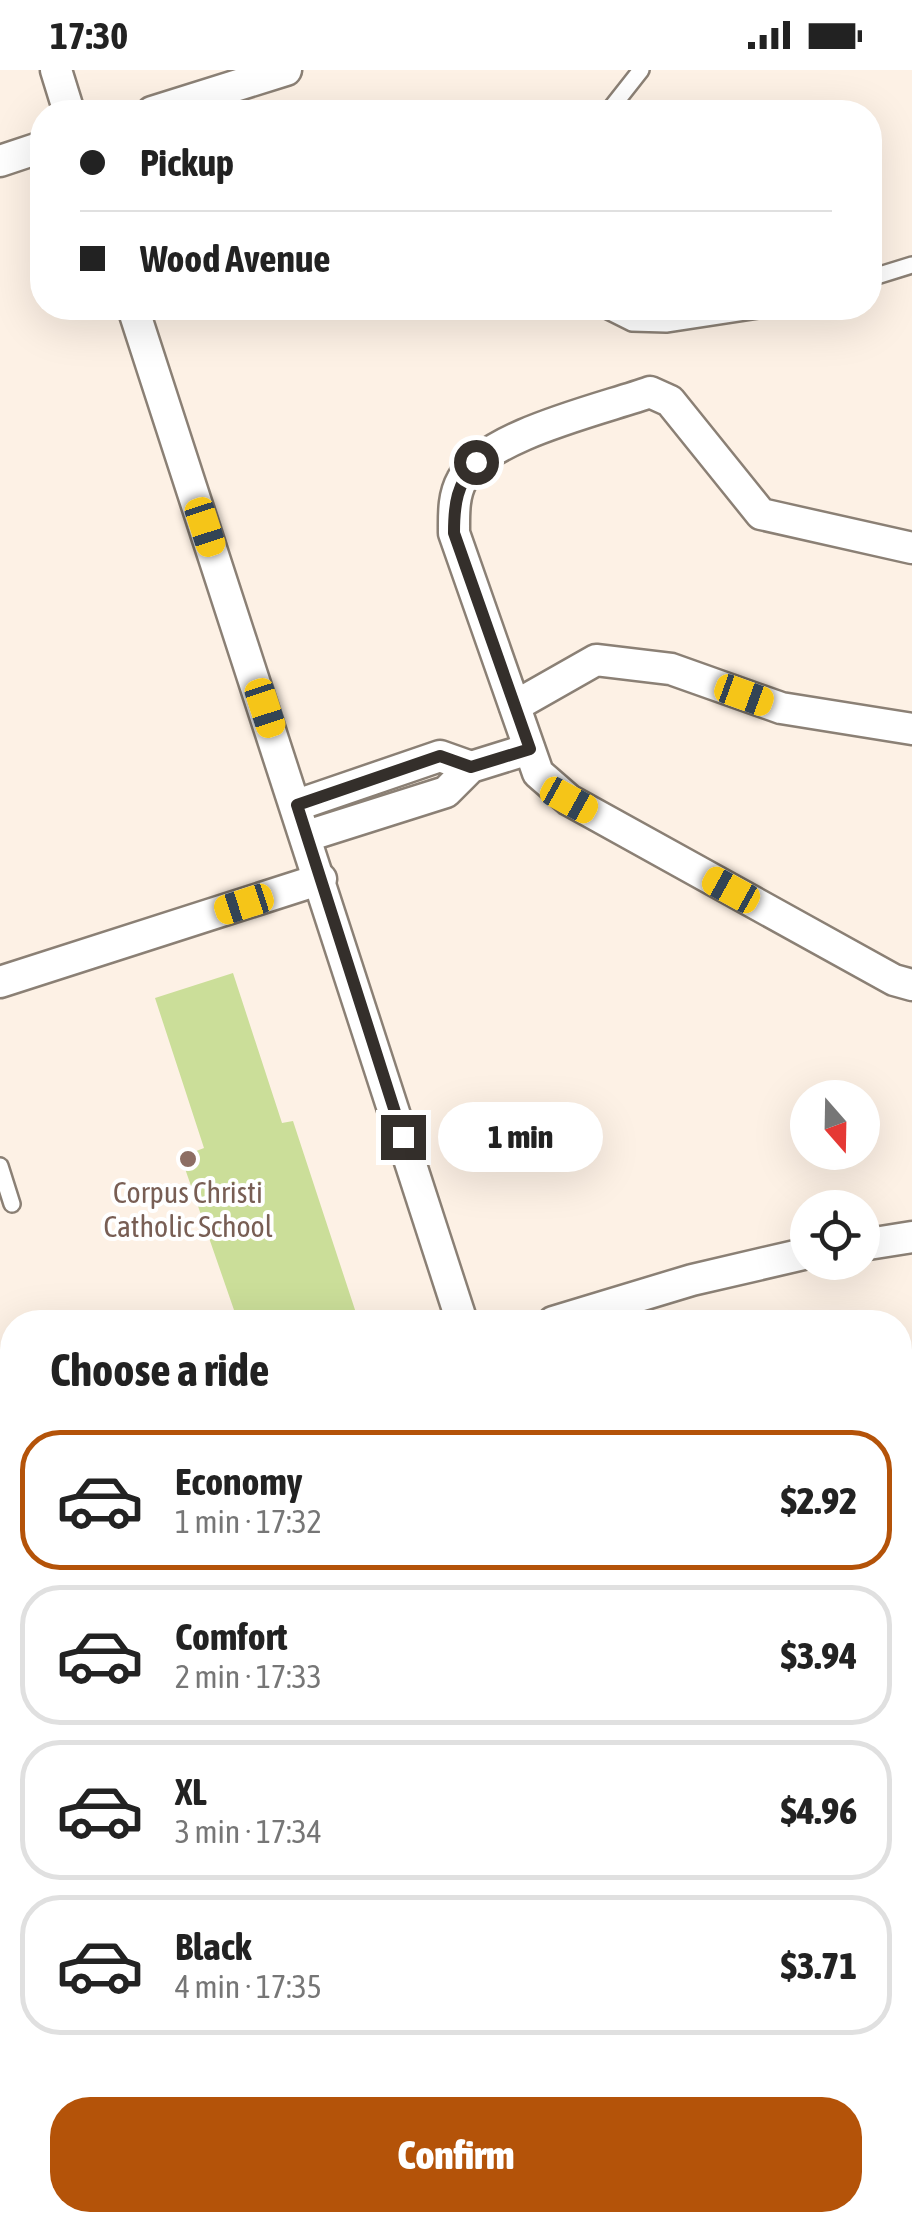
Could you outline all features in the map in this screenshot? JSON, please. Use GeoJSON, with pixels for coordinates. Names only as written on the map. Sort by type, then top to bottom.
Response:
{"type":"FeatureCollection","features":[{"type":"Feature","properties":{"kind":"street"},"geometry":{"type":"LineString","coordinates":[[56,70],[65,100]]}},
{"type":"Feature","properties":{"kind":"street"},"geometry":{"type":"LineString","coordinates":[[190,100],[286,70]]}},
{"type":"Feature","properties":{"kind":"street"},"geometry":{"type":"LineString","coordinates":[[0,161],[30,151]]}},
{"type":"Feature","properties":{"kind":"street"},"geometry":{"type":"LineString","coordinates":[[137,320],[458,1310]]}},
{"type":"Feature","properties":{"kind":"street"},"geometry":{"type":"LineString","coordinates":[[912,548],[761,514],[670,402],[650,392],[494,448],[462,478],[454,502],[454,533],[538,774],[569,800],[894,980],[912,985]]}},
{"type":"Feature","properties":{"kind":"street"},"geometry":{"type":"LineString","coordinates":[[515,706],[596,660],[671,668],[781,708],[912,729]]}},
{"type":"Feature","properties":{"kind":"street"},"geometry":{"type":"LineString","coordinates":[[307,836],[446,792],[471,767],[530,749]]}},
{"type":"Feature","properties":{"kind":"street"},"geometry":{"type":"LineString","coordinates":[[297,805],[440,756],[471,767]]}},
{"type":"Feature","properties":{"kind":"street"},"geometry":{"type":"LineString","coordinates":[[0,982],[321,879]]}},
{"type":"Feature","properties":{"kind":"street"},"geometry":{"type":"LineString","coordinates":[[880,1242],[912,1237]]}},
{"type":"Feature","properties":{"kind":"street"},"geometry":{"type":"LineString","coordinates":[[593,1310],[692,1280],[790,1258]]}},
{"type":"Feature","properties":{"kind":"lane"},"geometry":{"type":"LineString","coordinates":[[617,100],[641,70]]}},
{"type":"Feature","properties":{"kind":"lane"},"geometry":{"type":"LineString","coordinates":[[882,274],[912,265]]}},
{"type":"Feature","properties":{"kind":"lane"},"geometry":{"type":"LineString","coordinates":[[624,320],[632,324],[692,320]]}},
{"type":"Feature","properties":{"kind":"lane"},"geometry":{"type":"LineString","coordinates":[[0,1166],[12,1204]]}},
{"type":"Feature","properties":{"kind":"green space"},"geometry":{"type":"Polygon","coordinates":[[[233,973],[282,1123],[293,1121],[355,1310],[234,1310],[181,1157],[204,1148],[155,998],[233,973]]]}},
{"type":"Feature","properties":{"kind":"place","name":"Corpus Christi Catholic School"},"geometry":{"type":"Point","coordinates":[188,1159]}},
{"type":"Feature","properties":{"kind":"route"},"geometry":{"type":"LineString","coordinates":[[403,1137],[297,805],[440,756],[471,767],[530,749],[454,533],[454,502],[462,478],[476,462]]}}]}
